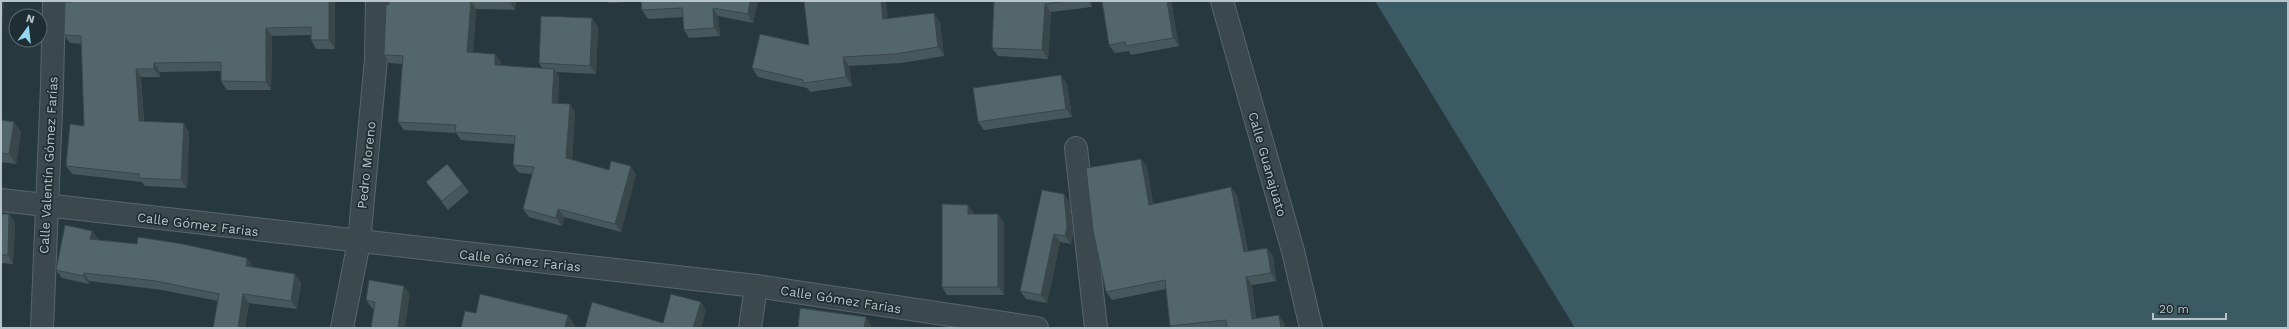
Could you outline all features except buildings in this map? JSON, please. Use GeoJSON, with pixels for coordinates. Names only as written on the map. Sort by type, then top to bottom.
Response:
{"type":"FeatureCollection","features":[{"type":"Feature","properties":{"kind":"street","name":"Calle Valentín Gómez Farías"},"geometry":{"type":"LineString","coordinates":[[42,328],[54,1]]}},
{"type":"Feature","properties":{"kind":"street","name":"Pedro Moreno"},"geometry":{"type":"LineString","coordinates":[[342,328],[359,242],[376,60],[377,1]]}},
{"type":"Feature","properties":{"kind":"street","name":"Calle Guanajuato"},"geometry":{"type":"LineString","coordinates":[[1222,1],[1293,251],[1311,328]]}},
{"type":"Feature","properties":{"kind":"street"},"geometry":{"type":"LineString","coordinates":[[1076,148],[1096,328]]}},
{"type":"Feature","properties":{"kind":"street","name":"Calle Gómez Farias"},"geometry":{"type":"LineString","coordinates":[[1,200],[359,242],[756,286],[1037,328]]}},
{"type":"Feature","properties":{"kind":"street"},"geometry":{"type":"LineString","coordinates":[[750,328],[756,286]]}},
{"type":"Feature","properties":{"kind":"water"},"geometry":{"type":"Polygon","coordinates":[[[1375,1],[2288,1],[2288,328],[1575,328],[1375,1]]]}}]}
